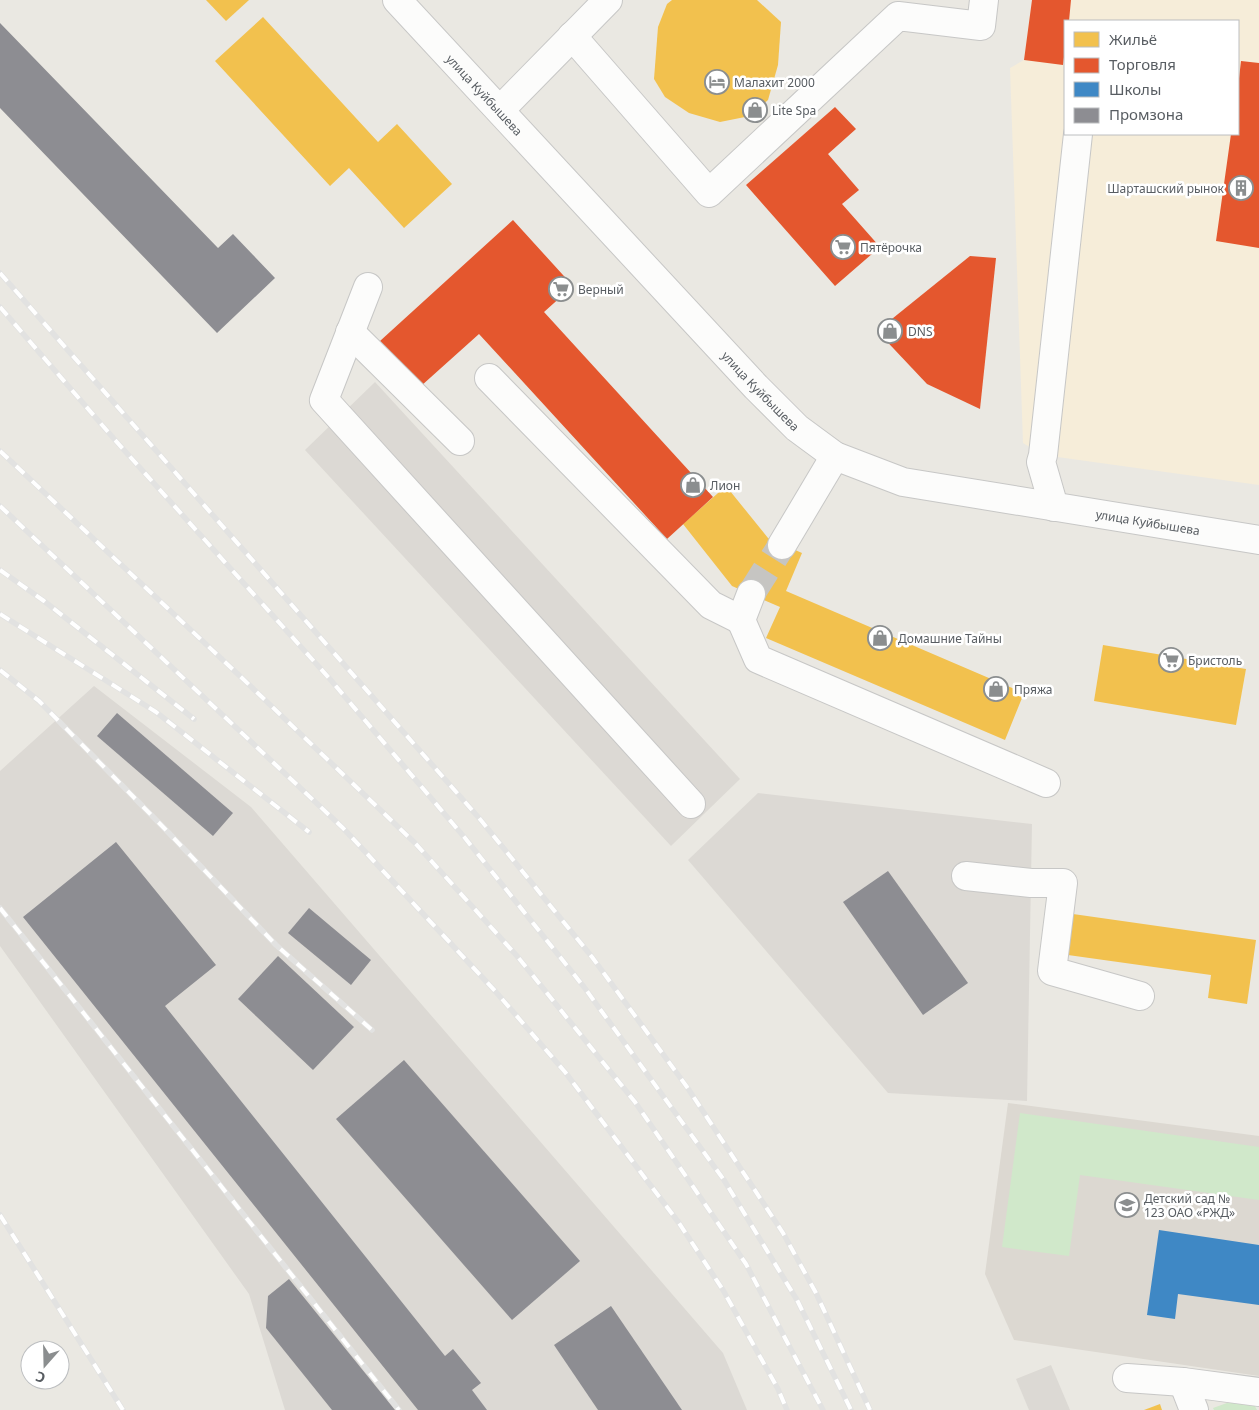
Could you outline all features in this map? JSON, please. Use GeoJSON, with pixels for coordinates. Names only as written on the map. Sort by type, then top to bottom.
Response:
{"type":"FeatureCollection","features":[{"type":"Feature","properties":{"kind":"street","name":"улица Куйбышева"},"geometry":{"type":"LineString","coordinates":[[397,0],[756,387],[797,428],[835,456],[903,482],[1259,540]]}},
{"type":"Feature","properties":{"kind":"street"},"geometry":{"type":"LineString","coordinates":[[500,110],[608,0]]}},
{"type":"Feature","properties":{"kind":"street"},"geometry":{"type":"LineString","coordinates":[[572,36],[709,193],[898,16],[980,26],[984,0]]}},
{"type":"Feature","properties":{"kind":"street"},"geometry":{"type":"LineString","coordinates":[[1054,507],[1041,462],[1078,135]]}},
{"type":"Feature","properties":{"kind":"street"},"geometry":{"type":"LineString","coordinates":[[368,287],[324,400],[690,804]]}},
{"type":"Feature","properties":{"kind":"street"},"geometry":{"type":"LineString","coordinates":[[350,332],[460,441]]}},
{"type":"Feature","properties":{"kind":"street"},"geometry":{"type":"LineString","coordinates":[[489,378],[712,605],[741,620],[758,659],[1046,782]]}},
{"type":"Feature","properties":{"kind":"street"},"geometry":{"type":"LineString","coordinates":[[782,545],[835,456]]}},
{"type":"Feature","properties":{"kind":"street"},"geometry":{"type":"LineString","coordinates":[[741,620],[751,594]]}},
{"type":"Feature","properties":{"kind":"street"},"geometry":{"type":"LineString","coordinates":[[966,876],[1031,883],[1063,883],[1052,971],[1140,996]]}},
{"type":"Feature","properties":{"kind":"street"},"geometry":{"type":"LineString","coordinates":[[1127,1378],[1183,1382],[1259,1392]]}},
{"type":"Feature","properties":{"kind":"street"},"geometry":{"type":"LineString","coordinates":[[1183,1382],[1194,1410]]}},
{"type":"Feature","properties":{"kind":"shaded area","name":"Шарташский рынок"},"geometry":{"type":"Polygon","coordinates":[[[1032,0],[1259,0],[1259,485],[1043,455],[1023,443],[1010,68],[1024,60],[1032,0]]]}},
{"type":"Feature","properties":{"kind":"shaded area"},"geometry":{"type":"Polygon","coordinates":[[[375,382],[740,779],[671,846],[305,450],[375,382]]]}},
{"type":"Feature","properties":{"kind":"shaded area"},"geometry":{"type":"Polygon","coordinates":[[[94,686],[251,807],[723,1353],[747,1410],[285,1410],[249,1294],[0,946],[0,771],[94,686]]]}},
{"type":"Feature","properties":{"kind":"shaded area"},"geometry":{"type":"Polygon","coordinates":[[[758,793],[1032,824],[1027,1101],[888,1093],[688,860],[758,793]]]}},
{"type":"Feature","properties":{"kind":"shaded area","name":"Детский сад № 123 ОАО «РЖД»"},"geometry":{"type":"Polygon","coordinates":[[[1008,1103],[1259,1136],[1259,1376],[1014,1340],[985,1274],[1008,1103]]]}},
{"type":"Feature","properties":{"kind":"shaded area"},"geometry":{"type":"Polygon","coordinates":[[[1051,1365],[1070,1410],[1029,1410],[1016,1379],[1051,1365]]]}},
{"type":"Feature","properties":{"kind":"green space"},"geometry":{"type":"Polygon","coordinates":[[[1020,1113],[1259,1147],[1259,1200],[1080,1175],[1069,1256],[1002,1247],[1020,1113]]]}},
{"type":"Feature","properties":{"kind":"green space"},"geometry":{"type":"Polygon","coordinates":[[[1249,1395],[1257,1410],[1214,1410],[1213,1408],[1249,1395]]]}},
{"type":"Feature","properties":{"kind":"building: Жильё"},"geometry":{"type":"Polygon","coordinates":[[[206,0],[249,0],[226,21],[206,0]]]}},
{"type":"Feature","properties":{"kind":"building: Жильё"},"geometry":{"type":"Polygon","coordinates":[[[672,0],[757,0],[781,22],[778,65],[768,100],[750,116],[720,122],[689,113],[665,97],[654,79],[658,27],[667,4],[672,0]]]}},
{"type":"Feature","properties":{"kind":"building: Жильё"},"geometry":{"type":"Polygon","coordinates":[[[263,17],[378,142],[397,124],[452,184],[404,228],[349,168],[330,186],[215,61],[263,17]]]}},
{"type":"Feature","properties":{"kind":"building: Жильё"},"geometry":{"type":"Polygon","coordinates":[[[726,486],[768,538],[802,553],[786,591],[1024,693],[1005,740],[766,638],[780,607],[732,586],[683,524],[726,486]]]}},
{"type":"Feature","properties":{"kind":"building: Жильё"},"geometry":{"type":"Polygon","coordinates":[[[1103,645],[1246,669],[1236,725],[1094,701],[1103,645]]]}},
{"type":"Feature","properties":{"kind":"building: Жильё"},"geometry":{"type":"Polygon","coordinates":[[[1073,914],[1256,940],[1247,1004],[1208,998],[1211,975],[1068,955],[1073,914]]]}},
{"type":"Feature","properties":{"kind":"building: Жильё"},"geometry":{"type":"Polygon","coordinates":[[[1160,1404],[1162,1410],[1144,1410],[1160,1404]]]}},
{"type":"Feature","properties":{"kind":"building: Торговля"},"geometry":{"type":"Polygon","coordinates":[[[1032,0],[1071,0],[1069,20],[1064,20],[1063,65],[1024,60],[1032,0]]]}},
{"type":"Feature","properties":{"kind":"building: Торговля","name":"Шарташский рынок"},"geometry":{"type":"Polygon","coordinates":[[[1241,61],[1259,63],[1259,248],[1216,241],[1231,135],[1239,135],[1239,78],[1241,61]]]}},
{"type":"Feature","properties":{"kind":"building: Торговля"},"geometry":{"type":"Polygon","coordinates":[[[835,107],[856,129],[828,154],[859,190],[842,204],[880,247],[835,286],[746,185],[835,107]]]}},
{"type":"Feature","properties":{"kind":"building: Торговля"},"geometry":{"type":"Polygon","coordinates":[[[513,220],[573,286],[544,312],[713,497],[667,539],[479,334],[421,386],[380,341],[513,220]]]}},
{"type":"Feature","properties":{"kind":"building: Торговля"},"geometry":{"type":"Polygon","coordinates":[[[970,256],[996,258],[980,409],[927,384],[877,331],[970,256]]]}},
{"type":"Feature","properties":{"kind":"building: Школы"},"geometry":{"type":"Polygon","coordinates":[[[1159,1230],[1259,1245],[1259,1305],[1178,1294],[1175,1319],[1147,1315],[1159,1230]]]}},
{"type":"Feature","properties":{"kind":"building: Промзона"},"geometry":{"type":"Polygon","coordinates":[[[0,23],[218,248],[233,234],[275,278],[217,333],[0,108],[0,23]]]}},
{"type":"Feature","properties":{"kind":"building: Промзона"},"geometry":{"type":"Polygon","coordinates":[[[117,713],[233,813],[213,836],[97,736],[117,713]]]}},
{"type":"Feature","properties":{"kind":"building: Промзона"},"geometry":{"type":"Polygon","coordinates":[[[116,842],[216,965],[165,1006],[445,1356],[453,1349],[481,1383],[472,1390],[487,1410],[418,1410],[23,917],[116,842]]]}},
{"type":"Feature","properties":{"kind":"building: Промзона"},"geometry":{"type":"Polygon","coordinates":[[[888,871],[968,983],[923,1015],[843,902],[888,871]]]}},
{"type":"Feature","properties":{"kind":"building: Промзона"},"geometry":{"type":"Polygon","coordinates":[[[309,908],[371,960],[351,985],[288,933],[309,908]]]}},
{"type":"Feature","properties":{"kind":"building: Промзона"},"geometry":{"type":"Polygon","coordinates":[[[278,956],[354,1027],[313,1070],[238,999],[278,956]]]}},
{"type":"Feature","properties":{"kind":"building: Промзона"},"geometry":{"type":"Polygon","coordinates":[[[404,1060],[580,1261],[512,1320],[336,1119],[404,1060]]]}},
{"type":"Feature","properties":{"kind":"building: Промзона"},"geometry":{"type":"Polygon","coordinates":[[[289,1279],[395,1410],[332,1410],[266,1328],[268,1296],[289,1279]]]}},
{"type":"Feature","properties":{"kind":"building: Промзона"},"geometry":{"type":"Polygon","coordinates":[[[611,1306],[682,1410],[598,1410],[554,1345],[611,1306]]]}},
{"type":"Feature","properties":{"kind":"tunnel"},"geometry":{"type":"LineString","coordinates":[[751,594],[782,545]]}},
{"type":"Feature","properties":{"kind":"railway"},"geometry":{"type":"LineString","coordinates":[[0,273],[479,818],[592,957],[687,1087],[783,1233],[816,1293],[870,1410]]}},
{"type":"Feature","properties":{"kind":"railway"},"geometry":{"type":"LineString","coordinates":[[0,307],[115,440],[329,678],[465,838],[584,987],[724,1180],[797,1300],[851,1410]]}},
{"type":"Feature","properties":{"kind":"railway"},"geometry":{"type":"LineString","coordinates":[[0,451],[415,843],[517,956],[635,1102],[746,1264],[823,1410]]}},
{"type":"Feature","properties":{"kind":"railway"},"geometry":{"type":"LineString","coordinates":[[0,506],[343,828],[496,992],[565,1072],[679,1223],[723,1290],[778,1389],[787,1410]]}},
{"type":"Feature","properties":{"kind":"railway"},"geometry":{"type":"LineString","coordinates":[[0,570],[44,601],[194,719]]}},
{"type":"Feature","properties":{"kind":"railway"},"geometry":{"type":"LineString","coordinates":[[0,614],[156,712],[309,832]]}},
{"type":"Feature","properties":{"kind":"railway"},"geometry":{"type":"LineString","coordinates":[[0,670],[39,701],[276,945],[372,1030]]}},
{"type":"Feature","properties":{"kind":"railway"},"geometry":{"type":"LineString","coordinates":[[0,908],[399,1410]]}},
{"type":"Feature","properties":{"kind":"railway"},"geometry":{"type":"LineString","coordinates":[[0,1215],[123,1410]]}},
{"type":"Feature","properties":{"kind":"place","name":"Малахит 2000"},"geometry":{"type":"Point","coordinates":[717,82]}},
{"type":"Feature","properties":{"kind":"place","name":"Lite Spa"},"geometry":{"type":"Point","coordinates":[755,110]}},
{"type":"Feature","properties":{"kind":"place","name":"Шарташский рынок"},"geometry":{"type":"Point","coordinates":[1241,188]}},
{"type":"Feature","properties":{"kind":"place","name":"Пятёрочка"},"geometry":{"type":"Point","coordinates":[843,247]}},
{"type":"Feature","properties":{"kind":"place","name":"Верный"},"geometry":{"type":"Point","coordinates":[561,289]}},
{"type":"Feature","properties":{"kind":"place","name":"DNS"},"geometry":{"type":"Point","coordinates":[890,331]}},
{"type":"Feature","properties":{"kind":"place","name":"Лион"},"geometry":{"type":"Point","coordinates":[693,485]}},
{"type":"Feature","properties":{"kind":"place","name":"Домашние Тайны"},"geometry":{"type":"Point","coordinates":[880,638]}},
{"type":"Feature","properties":{"kind":"place","name":"Бристоль"},"geometry":{"type":"Point","coordinates":[1171,660]}},
{"type":"Feature","properties":{"kind":"place","name":"Пряжа"},"geometry":{"type":"Point","coordinates":[996,689]}},
{"type":"Feature","properties":{"kind":"place","name":"Детский сад № 123 ОАО «РЖД»"},"geometry":{"type":"Point","coordinates":[1127,1205]}}]}
